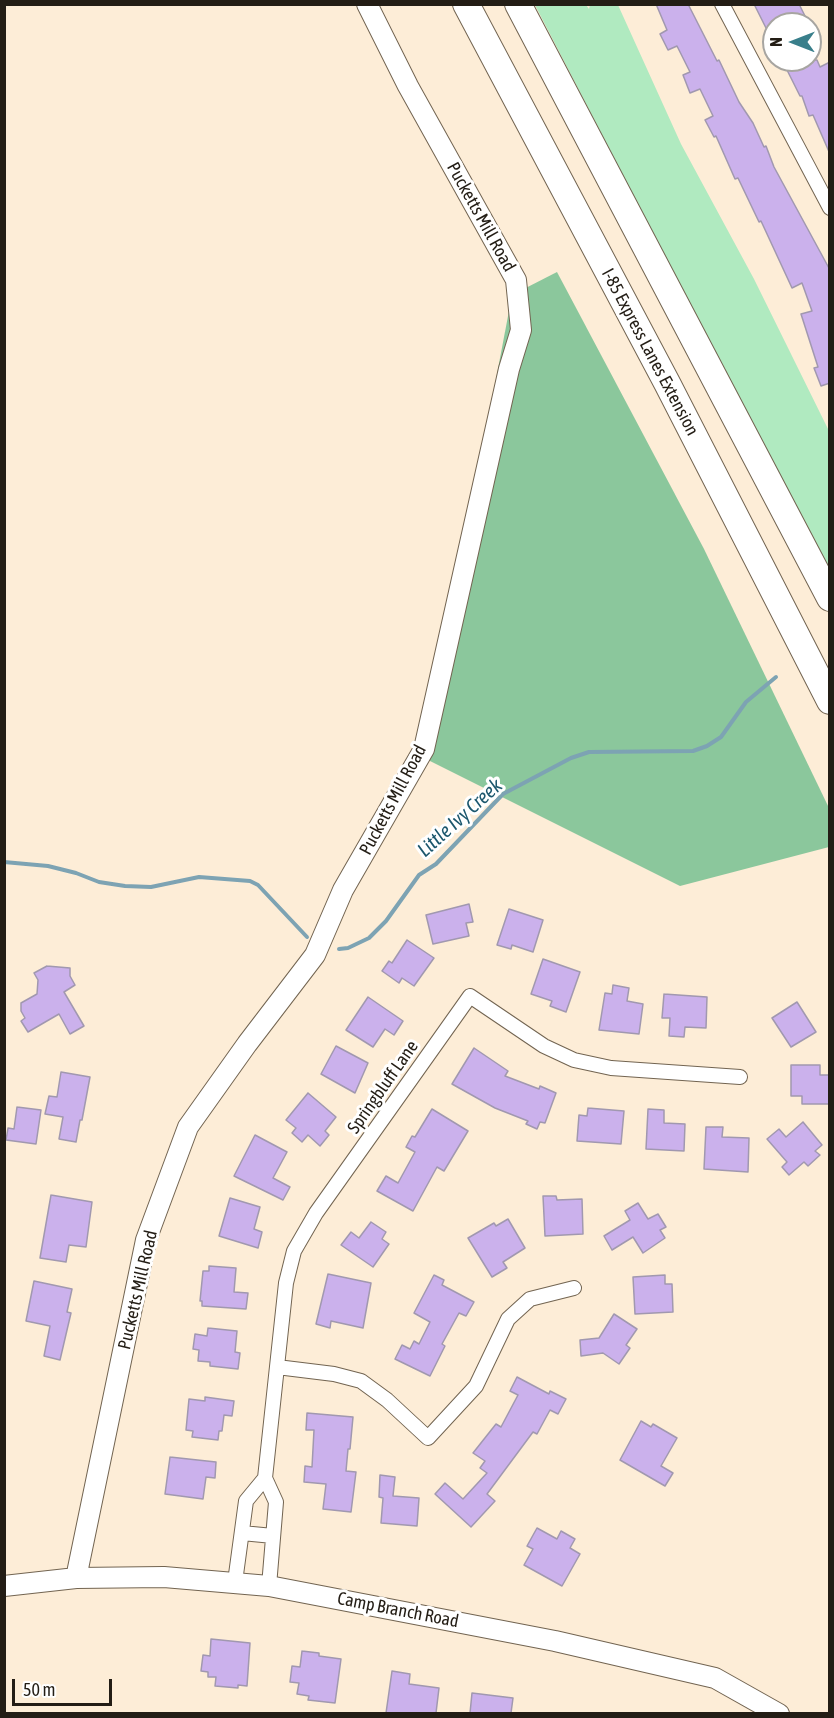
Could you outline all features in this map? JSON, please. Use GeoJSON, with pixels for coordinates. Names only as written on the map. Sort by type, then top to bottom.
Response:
{"type":"FeatureCollection","features":[{"type":"Feature","properties":{"kind":"highway","name":"I-85 Express Lanes Extension"},"geometry":{"type":"LineString","coordinates":[[466,4],[667,382],[830,701]]}},
{"type":"Feature","properties":{"kind":"highway"},"geometry":{"type":"LineString","coordinates":[[518,4],[830,598]]}},
{"type":"Feature","properties":{"kind":"street","name":"Pucketts Mill Road"},"geometry":{"type":"LineString","coordinates":[[76,1578],[146,1240],[188,1127],[247,1044],[315,955],[343,890],[424,749],[509,369],[521,330],[516,280],[408,86],[367,4]]}},
{"type":"Feature","properties":{"kind":"street"},"geometry":{"type":"LineString","coordinates":[[722,4],[830,208]]}},
{"type":"Feature","properties":{"kind":"street","name":"Springbluff Lane"},"geometry":{"type":"LineString","coordinates":[[269,1586],[276,1502],[265,1478],[286,1284],[294,1251],[316,1213],[470,996],[544,1046],[574,1060],[611,1068],[740,1077]]}},
{"type":"Feature","properties":{"kind":"street"},"geometry":{"type":"LineString","coordinates":[[277,1367],[334,1374],[361,1381],[387,1400],[428,1438],[476,1386],[508,1318],[530,1299],[574,1288]]}},
{"type":"Feature","properties":{"kind":"street"},"geometry":{"type":"LineString","coordinates":[[235,1582],[246,1501],[265,1478]]}},
{"type":"Feature","properties":{"kind":"street"},"geometry":{"type":"LineString","coordinates":[[242,1533],[273,1536]]}},
{"type":"Feature","properties":{"kind":"street","name":"Camp Branch Road"},"geometry":{"type":"LineString","coordinates":[[4,1586],[76,1578],[164,1577],[269,1586],[544,1639],[715,1678],[779,1713]]}},
{"type":"Feature","properties":{"kind":"green space"},"geometry":{"type":"Polygon","coordinates":[[[535,5],[586,5],[589,9],[590,5],[618,5],[681,144],[754,279],[829,431],[829,575],[535,5]]]}},
{"type":"Feature","properties":{"kind":"green space"},"geometry":{"type":"Polygon","coordinates":[[[557,272],[704,549],[829,808],[829,847],[680,886],[424,758],[512,295],[557,272]]]}},
{"type":"Feature","properties":{"kind":"building"},"geometry":{"type":"Polygon","coordinates":[[[656,4],[688,4],[739,102],[753,123],[764,147],[766,146],[774,167],[830,270],[830,383],[821,386],[814,368],[818,367],[801,314],[812,311],[802,283],[792,288],[761,221],[759,222],[738,178],[735,179],[716,136],[714,137],[705,120],[713,116],[700,89],[690,93],[683,75],[690,72],[677,46],[668,50],[660,34],[667,30],[656,4]]]}},
{"type":"Feature","properties":{"kind":"building"},"geometry":{"type":"Polygon","coordinates":[[[754,4],[799,4],[803,12],[762,12],[762,20],[754,4]]]}},
{"type":"Feature","properties":{"kind":"building"},"geometry":{"type":"Polygon","coordinates":[[[830,62],[830,154],[813,115],[809,116],[802,96],[788,72],[822,72],[822,66],[830,62]]]}},
{"type":"Feature","properties":{"kind":"building"},"geometry":{"type":"Polygon","coordinates":[[[469,904],[473,922],[466,923],[469,936],[433,944],[426,915],[469,904]]]}},
{"type":"Feature","properties":{"kind":"building"},"geometry":{"type":"Polygon","coordinates":[[[509,909],[543,920],[533,952],[512,945],[511,949],[497,945],[509,909]]]}},
{"type":"Feature","properties":{"kind":"building"},"geometry":{"type":"Polygon","coordinates":[[[407,940],[434,958],[414,986],[402,978],[399,983],[382,971],[389,961],[392,963],[407,940]]]}},
{"type":"Feature","properties":{"kind":"building"},"geometry":{"type":"Polygon","coordinates":[[[543,959],[580,972],[566,1012],[550,1006],[552,1001],[531,994],[543,959]]]}},
{"type":"Feature","properties":{"kind":"building"},"geometry":{"type":"Polygon","coordinates":[[[47,966],[70,968],[70,976],[75,985],[64,992],[84,1026],[70,1034],[59,1014],[28,1032],[21,1021],[25,1018],[21,1011],[21,1003],[37,994],[38,980],[34,973],[47,966]]]}},
{"type":"Feature","properties":{"kind":"building"},"geometry":{"type":"Polygon","coordinates":[[[613,985],[629,988],[627,1001],[643,1004],[639,1034],[599,1030],[605,993],[612,994],[613,985]]]}},
{"type":"Feature","properties":{"kind":"building"},"geometry":{"type":"Polygon","coordinates":[[[664,994],[707,997],[706,1028],[685,1027],[684,1037],[669,1036],[670,1018],[662,1018],[664,994]]]}},
{"type":"Feature","properties":{"kind":"building"},"geometry":{"type":"Polygon","coordinates":[[[368,997],[403,1021],[394,1035],[385,1029],[373,1047],[346,1030],[368,997]]]}},
{"type":"Feature","properties":{"kind":"building"},"geometry":{"type":"Polygon","coordinates":[[[797,1002],[816,1032],[791,1047],[772,1018],[797,1002]]]}},
{"type":"Feature","properties":{"kind":"building"},"geometry":{"type":"Polygon","coordinates":[[[336,1046],[368,1063],[355,1093],[321,1074],[336,1046]]]}},
{"type":"Feature","properties":{"kind":"building"},"geometry":{"type":"Polygon","coordinates":[[[474,1048],[508,1071],[505,1076],[556,1093],[545,1123],[540,1122],[537,1129],[526,1124],[528,1121],[495,1108],[452,1084],[474,1048]]]}},
{"type":"Feature","properties":{"kind":"building"},"geometry":{"type":"Polygon","coordinates":[[[791,1065],[820,1065],[820,1075],[830,1075],[830,1104],[802,1104],[802,1096],[791,1096],[791,1065]]]}},
{"type":"Feature","properties":{"kind":"building"},"geometry":{"type":"Polygon","coordinates":[[[61,1072],[90,1077],[76,1142],[59,1139],[63,1117],[45,1114],[49,1096],[57,1097],[61,1072]]]}},
{"type":"Feature","properties":{"kind":"building"},"geometry":{"type":"Polygon","coordinates":[[[308,1093],[336,1117],[325,1131],[329,1135],[320,1146],[308,1135],[302,1142],[292,1133],[296,1128],[286,1120],[308,1093]]]}},
{"type":"Feature","properties":{"kind":"building"},"geometry":{"type":"Polygon","coordinates":[[[17,1107],[41,1110],[36,1144],[6,1140],[8,1128],[14,1129],[17,1107]]]}},
{"type":"Feature","properties":{"kind":"building"},"geometry":{"type":"Polygon","coordinates":[[[588,1108],[624,1111],[621,1144],[577,1141],[579,1115],[587,1116],[588,1108]]]}},
{"type":"Feature","properties":{"kind":"building"},"geometry":{"type":"Polygon","coordinates":[[[432,1109],[468,1131],[444,1171],[437,1167],[413,1211],[377,1191],[386,1176],[398,1183],[415,1152],[406,1147],[432,1109]]]}},
{"type":"Feature","properties":{"kind":"building"},"geometry":{"type":"Polygon","coordinates":[[[648,1109],[664,1110],[664,1123],[685,1124],[684,1151],[646,1149],[648,1109]]]}},
{"type":"Feature","properties":{"kind":"building"},"geometry":{"type":"Polygon","coordinates":[[[803,1122],[822,1145],[815,1151],[820,1155],[808,1166],[804,1162],[789,1175],[782,1167],[787,1162],[767,1139],[779,1129],[786,1137],[803,1122]]]}},
{"type":"Feature","properties":{"kind":"building"},"geometry":{"type":"Polygon","coordinates":[[[706,1127],[723,1127],[722,1137],[749,1138],[748,1172],[704,1169],[706,1127]]]}},
{"type":"Feature","properties":{"kind":"building"},"geometry":{"type":"Polygon","coordinates":[[[255,1135],[287,1152],[273,1178],[290,1187],[283,1200],[234,1176],[255,1135]]]}},
{"type":"Feature","properties":{"kind":"building"},"geometry":{"type":"Polygon","coordinates":[[[51,1195],[92,1202],[86,1247],[69,1245],[66,1262],[40,1258],[51,1195]]]}},
{"type":"Feature","properties":{"kind":"building"},"geometry":{"type":"Polygon","coordinates":[[[543,1196],[556,1196],[557,1200],[582,1199],[583,1234],[545,1236],[543,1196]]]}},
{"type":"Feature","properties":{"kind":"building"},"geometry":{"type":"Polygon","coordinates":[[[230,1198],[260,1207],[254,1229],[262,1232],[258,1248],[219,1236],[230,1198]]]}},
{"type":"Feature","properties":{"kind":"building"},"geometry":{"type":"Polygon","coordinates":[[[638,1203],[648,1219],[658,1214],[666,1227],[660,1230],[665,1238],[643,1253],[633,1237],[612,1250],[604,1236],[630,1220],[625,1211],[638,1203]]]}},
{"type":"Feature","properties":{"kind":"building"},"geometry":{"type":"Polygon","coordinates":[[[508,1219],[525,1248],[503,1262],[507,1268],[492,1277],[468,1238],[494,1223],[496,1226],[508,1219]]]}},
{"type":"Feature","properties":{"kind":"building"},"geometry":{"type":"Polygon","coordinates":[[[371,1222],[386,1232],[382,1239],[389,1244],[373,1267],[341,1245],[351,1232],[359,1238],[371,1222]]]}},
{"type":"Feature","properties":{"kind":"building"},"geometry":{"type":"Polygon","coordinates":[[[209,1266],[236,1268],[234,1292],[248,1293],[246,1309],[202,1306],[202,1301],[200,1301],[203,1271],[209,1271],[209,1266]]]}},
{"type":"Feature","properties":{"kind":"building"},"geometry":{"type":"Polygon","coordinates":[[[328,1274],[371,1283],[363,1328],[331,1321],[330,1328],[316,1324],[328,1274]]]}},
{"type":"Feature","properties":{"kind":"building"},"geometry":{"type":"Polygon","coordinates":[[[434,1275],[444,1280],[442,1285],[474,1302],[466,1316],[459,1313],[442,1344],[445,1346],[430,1376],[395,1359],[402,1345],[410,1349],[414,1341],[419,1344],[430,1322],[414,1313],[434,1275]]]}},
{"type":"Feature","properties":{"kind":"building"},"geometry":{"type":"Polygon","coordinates":[[[665,1275],[665,1284],[672,1284],[673,1312],[635,1314],[633,1277],[665,1275]]]}},
{"type":"Feature","properties":{"kind":"building"},"geometry":{"type":"Polygon","coordinates":[[[34,1281],[72,1289],[67,1312],[71,1313],[60,1360],[44,1356],[50,1326],[26,1321],[34,1281]]]}},
{"type":"Feature","properties":{"kind":"building"},"geometry":{"type":"Polygon","coordinates":[[[614,1314],[637,1329],[626,1345],[630,1348],[619,1364],[603,1353],[581,1356],[580,1340],[599,1338],[614,1314]]]}},
{"type":"Feature","properties":{"kind":"building"},"geometry":{"type":"Polygon","coordinates":[[[208,1328],[237,1331],[235,1352],[240,1353],[238,1369],[210,1366],[210,1362],[198,1361],[199,1350],[193,1349],[195,1334],[207,1336],[208,1328]]]}},
{"type":"Feature","properties":{"kind":"building"},"geometry":{"type":"Polygon","coordinates":[[[517,1377],[549,1394],[550,1391],[566,1399],[558,1414],[550,1410],[537,1434],[533,1432],[487,1494],[495,1501],[471,1527],[435,1494],[445,1483],[463,1499],[487,1473],[480,1468],[485,1461],[473,1453],[496,1424],[501,1427],[518,1395],[510,1391],[517,1377]]]}},
{"type":"Feature","properties":{"kind":"building"},"geometry":{"type":"Polygon","coordinates":[[[205,1397],[234,1401],[232,1416],[224,1415],[218,1440],[192,1437],[193,1431],[186,1430],[189,1399],[205,1401],[205,1397]]]}},
{"type":"Feature","properties":{"kind":"building"},"geometry":{"type":"Polygon","coordinates":[[[307,1413],[353,1417],[346,1471],[356,1472],[351,1512],[323,1509],[326,1484],[304,1482],[305,1466],[312,1467],[314,1430],[306,1430],[307,1413]]]}},
{"type":"Feature","properties":{"kind":"building"},"geometry":{"type":"Polygon","coordinates":[[[641,1421],[651,1427],[653,1424],[677,1438],[661,1466],[673,1473],[665,1486],[620,1460],[641,1421]]]}},
{"type":"Feature","properties":{"kind":"building"},"geometry":{"type":"Polygon","coordinates":[[[170,1457],[216,1462],[215,1478],[206,1477],[203,1499],[165,1494],[170,1457]]]}},
{"type":"Feature","properties":{"kind":"building"},"geometry":{"type":"Polygon","coordinates":[[[380,1475],[395,1477],[393,1496],[419,1498],[417,1526],[381,1523],[383,1498],[379,1497],[380,1475]]]}},
{"type":"Feature","properties":{"kind":"building"},"geometry":{"type":"Polygon","coordinates":[[[537,1528],[557,1539],[561,1531],[575,1539],[570,1548],[580,1554],[562,1586],[524,1565],[533,1549],[527,1546],[537,1528]]]}},
{"type":"Feature","properties":{"kind":"building"},"geometry":{"type":"Polygon","coordinates":[[[211,1639],[250,1643],[247,1686],[238,1685],[238,1688],[215,1686],[216,1677],[208,1677],[208,1672],[201,1671],[203,1655],[210,1656],[211,1639]]]}},
{"type":"Feature","properties":{"kind":"building"},"geometry":{"type":"Polygon","coordinates":[[[302,1651],[341,1659],[335,1703],[308,1700],[309,1696],[297,1694],[299,1683],[290,1682],[292,1666],[300,1667],[302,1651]]]}},
{"type":"Feature","properties":{"kind":"building"},"geometry":{"type":"Polygon","coordinates":[[[392,1671],[410,1674],[409,1684],[439,1688],[436,1713],[386,1713],[392,1671]]]}},
{"type":"Feature","properties":{"kind":"building"},"geometry":{"type":"Polygon","coordinates":[[[472,1693],[513,1698],[511,1713],[470,1713],[472,1693]]]}},
{"type":"Feature","properties":{"kind":"waterway","name":"Little Ivy Creek"},"geometry":{"type":"LineString","coordinates":[[339,949],[348,948],[369,938],[386,921],[419,875],[436,864],[503,794],[571,758],[589,752],[693,751],[707,746],[721,737],[746,702],[776,677]]}},
{"type":"Feature","properties":{"kind":"waterway","name":"Little Ivy Creek"},"geometry":{"type":"LineString","coordinates":[[4,862],[48,866],[99,882],[125,886],[151,887],[199,877],[250,881],[258,885],[307,937]]}}]}
